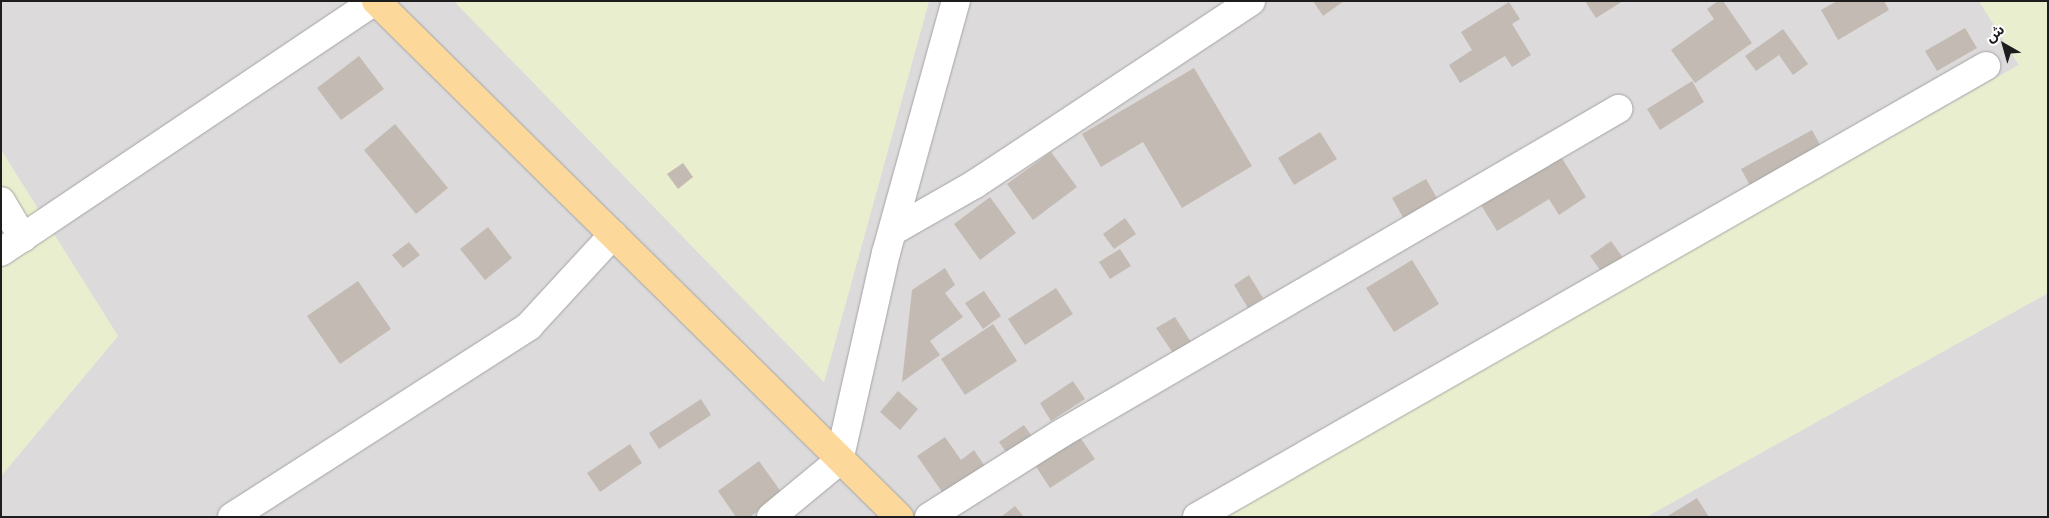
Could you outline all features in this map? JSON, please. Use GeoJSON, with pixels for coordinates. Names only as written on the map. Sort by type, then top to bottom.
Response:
{"type":"FeatureCollection","features":[{"type":"Feature","properties":{"kind":"main road"},"geometry":{"type":"LineString","coordinates":[[376,1],[839,461],[899,517]]}},
{"type":"Feature","properties":{"kind":"street"},"geometry":{"type":"LineString","coordinates":[[1,201],[12,245],[376,1]]}},
{"type":"Feature","properties":{"kind":"street"},"geometry":{"type":"LineString","coordinates":[[771,517],[839,461],[893,231],[956,1]]}},
{"type":"Feature","properties":{"kind":"street"},"geometry":{"type":"LineString","coordinates":[[893,231],[975,184],[1251,1]]}},
{"type":"Feature","properties":{"kind":"street"},"geometry":{"type":"LineString","coordinates":[[1197,517],[1986,66]]}},
{"type":"Feature","properties":{"kind":"street"},"geometry":{"type":"LineString","coordinates":[[929,517],[1062,433],[1618,110]]}},
{"type":"Feature","properties":{"kind":"street"},"geometry":{"type":"LineString","coordinates":[[232,517],[529,326],[613,235]]}},
{"type":"Feature","properties":{"kind":"shaded area"},"geometry":{"type":"Polygon","coordinates":[[[1,1],[454,1],[824,382],[929,1],[1979,1],[2019,65],[1219,517],[1,517],[1,476],[118,336],[1,150],[1,1]]]}},
{"type":"Feature","properties":{"kind":"shaded area"},"geometry":{"type":"Polygon","coordinates":[[[2048,293],[2048,517],[1646,517],[2048,293]]]}},
{"type":"Feature","properties":{"kind":"green space"},"geometry":{"type":"Polygon","coordinates":[[[454,1],[929,1],[824,382],[454,1]]]}},
{"type":"Feature","properties":{"kind":"green space"},"geometry":{"type":"Polygon","coordinates":[[[1979,1],[2048,1],[2048,293],[1646,517],[1219,517],[2019,65],[1979,1]]]}},
{"type":"Feature","properties":{"kind":"green space"},"geometry":{"type":"Polygon","coordinates":[[[1,150],[118,336],[1,476],[1,150]]]}},
{"type":"Feature","properties":{"kind":"building"},"geometry":{"type":"Polygon","coordinates":[[[1313,1],[1344,1],[1323,16],[1313,1]]]}},
{"type":"Feature","properties":{"kind":"building"},"geometry":{"type":"Polygon","coordinates":[[[1585,1],[1623,1],[1596,18],[1585,1]]]}},
{"type":"Feature","properties":{"kind":"building"},"geometry":{"type":"Polygon","coordinates":[[[1718,1],[1723,1],[1752,43],[1695,83],[1671,50],[1714,19],[1707,9],[1718,1]]]}},
{"type":"Feature","properties":{"kind":"building"},"geometry":{"type":"Polygon","coordinates":[[[1837,1],[1884,1],[1889,10],[1838,40],[1821,10],[1837,1]]]}},
{"type":"Feature","properties":{"kind":"building"},"geometry":{"type":"Polygon","coordinates":[[[1509,2],[1520,19],[1512,24],[1531,55],[1512,67],[1505,56],[1460,83],[1449,65],[1472,50],[1461,32],[1509,2]]]}},
{"type":"Feature","properties":{"kind":"building"},"geometry":{"type":"Polygon","coordinates":[[[1965,28],[1977,48],[1937,71],[1925,51],[1965,28]]]}},
{"type":"Feature","properties":{"kind":"building"},"geometry":{"type":"Polygon","coordinates":[[[1783,29],[1808,64],[1793,75],[1779,55],[1756,71],[1745,56],[1783,29]]]}},
{"type":"Feature","properties":{"kind":"building"},"geometry":{"type":"Polygon","coordinates":[[[359,56],[384,89],[341,120],[317,88],[359,56]]]}},
{"type":"Feature","properties":{"kind":"building"},"geometry":{"type":"Polygon","coordinates":[[[1194,68],[1252,166],[1182,208],[1143,142],[1101,167],[1082,134],[1194,68]]]}},
{"type":"Feature","properties":{"kind":"building"},"geometry":{"type":"Polygon","coordinates":[[[1692,81],[1704,102],[1660,130],[1647,109],[1692,81]]]}},
{"type":"Feature","properties":{"kind":"building"},"geometry":{"type":"Polygon","coordinates":[[[395,124],[448,188],[416,214],[364,150],[395,124]]]}},
{"type":"Feature","properties":{"kind":"building"},"geometry":{"type":"Polygon","coordinates":[[[1812,130],[1824,152],[1753,191],[1741,169],[1812,130]]]}},
{"type":"Feature","properties":{"kind":"building"},"geometry":{"type":"Polygon","coordinates":[[[1320,132],[1337,159],[1294,185],[1278,158],[1320,132]]]}},
{"type":"Feature","properties":{"kind":"building"},"geometry":{"type":"Polygon","coordinates":[[[1051,152],[1077,187],[1033,220],[1007,184],[1051,152]]]}},
{"type":"Feature","properties":{"kind":"building"},"geometry":{"type":"Polygon","coordinates":[[[1560,155],[1586,197],[1559,215],[1549,199],[1497,231],[1481,205],[1560,155]]]}},
{"type":"Feature","properties":{"kind":"building"},"geometry":{"type":"Polygon","coordinates":[[[683,163],[693,177],[678,189],[667,174],[683,163]]]}},
{"type":"Feature","properties":{"kind":"building"},"geometry":{"type":"Polygon","coordinates":[[[1426,179],[1438,200],[1404,219],[1392,198],[1426,179]]]}},
{"type":"Feature","properties":{"kind":"building"},"geometry":{"type":"Polygon","coordinates":[[[990,197],[1016,233],[980,260],[954,224],[990,197]]]}},
{"type":"Feature","properties":{"kind":"building"},"geometry":{"type":"Polygon","coordinates":[[[1125,218],[1136,234],[1114,249],[1103,234],[1125,218]]]}},
{"type":"Feature","properties":{"kind":"building"},"geometry":{"type":"Polygon","coordinates":[[[488,227],[512,258],[485,280],[460,249],[488,227]]]}},
{"type":"Feature","properties":{"kind":"building"},"geometry":{"type":"Polygon","coordinates":[[[1611,241],[1624,259],[1603,274],[1590,256],[1611,241]]]}},
{"type":"Feature","properties":{"kind":"building"},"geometry":{"type":"Polygon","coordinates":[[[409,242],[420,255],[403,268],[392,255],[409,242]]]}},
{"type":"Feature","properties":{"kind":"building"},"geometry":{"type":"Polygon","coordinates":[[[1120,249],[1131,266],[1110,279],[1099,262],[1120,249]]]}},
{"type":"Feature","properties":{"kind":"building"},"geometry":{"type":"Polygon","coordinates":[[[1412,260],[1439,304],[1394,332],[1366,288],[1412,260]]]}},
{"type":"Feature","properties":{"kind":"building"},"geometry":{"type":"Polygon","coordinates":[[[945,268],[955,285],[945,293],[963,317],[930,341],[940,355],[902,382],[912,290],[945,268]]]}},
{"type":"Feature","properties":{"kind":"building"},"geometry":{"type":"Polygon","coordinates":[[[1249,275],[1263,298],[1248,308],[1234,285],[1249,275]]]}},
{"type":"Feature","properties":{"kind":"building"},"geometry":{"type":"Polygon","coordinates":[[[358,281],[391,329],[340,364],[307,316],[358,281]]]}},
{"type":"Feature","properties":{"kind":"building"},"geometry":{"type":"Polygon","coordinates":[[[1056,288],[1073,314],[1025,345],[1008,319],[1056,288]]]}},
{"type":"Feature","properties":{"kind":"building"},"geometry":{"type":"Polygon","coordinates":[[[984,291],[1001,316],[983,329],[965,303],[984,291]]]}},
{"type":"Feature","properties":{"kind":"building"},"geometry":{"type":"Polygon","coordinates":[[[1175,317],[1191,342],[1173,353],[1156,328],[1175,317]]]}},
{"type":"Feature","properties":{"kind":"building"},"geometry":{"type":"Polygon","coordinates":[[[993,324],[1017,361],[965,395],[941,359],[993,324]]]}},
{"type":"Feature","properties":{"kind":"building"},"geometry":{"type":"Polygon","coordinates":[[[1073,381],[1085,399],[1051,421],[1040,403],[1073,381]]]}},
{"type":"Feature","properties":{"kind":"building"},"geometry":{"type":"Polygon","coordinates":[[[898,391],[918,409],[900,430],[880,412],[898,391]]]}},
{"type":"Feature","properties":{"kind":"building"},"geometry":{"type":"Polygon","coordinates":[[[701,399],[711,415],[659,449],[649,433],[701,399]]]}},
{"type":"Feature","properties":{"kind":"building"},"geometry":{"type":"Polygon","coordinates":[[[1024,425],[1035,441],[1010,458],[999,442],[1024,425]]]}},
{"type":"Feature","properties":{"kind":"building"},"geometry":{"type":"Polygon","coordinates":[[[1079,436],[1095,459],[1050,488],[1035,465],[1079,436]]]}},
{"type":"Feature","properties":{"kind":"building"},"geometry":{"type":"Polygon","coordinates":[[[945,437],[961,460],[974,450],[986,468],[945,496],[917,456],[945,437]]]}},
{"type":"Feature","properties":{"kind":"building"},"geometry":{"type":"Polygon","coordinates":[[[630,444],[642,463],[600,492],[587,473],[630,444]]]}},
{"type":"Feature","properties":{"kind":"building"},"geometry":{"type":"Polygon","coordinates":[[[759,461],[782,493],[750,517],[736,517],[718,491],[759,461]]]}},
{"type":"Feature","properties":{"kind":"building"},"geometry":{"type":"Polygon","coordinates":[[[1697,498],[1709,517],[1666,517],[1697,498]]]}},
{"type":"Feature","properties":{"kind":"building"},"geometry":{"type":"Polygon","coordinates":[[[1015,506],[1024,517],[1001,517],[1015,506]]]}}]}
